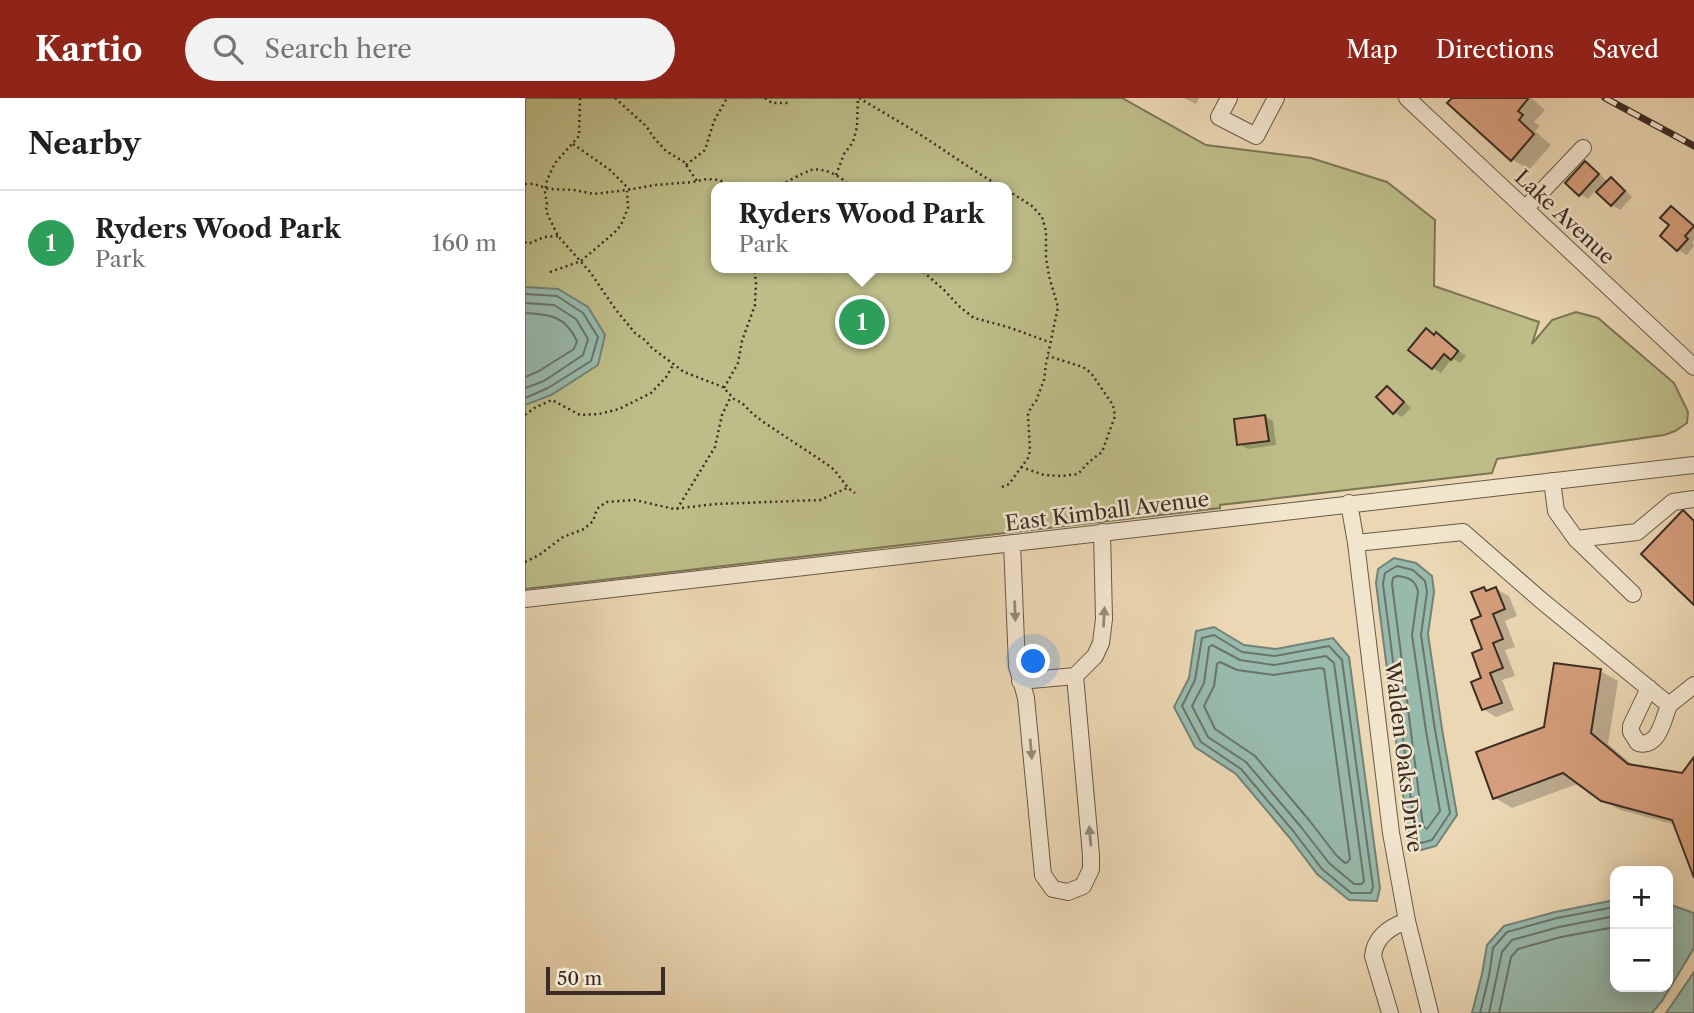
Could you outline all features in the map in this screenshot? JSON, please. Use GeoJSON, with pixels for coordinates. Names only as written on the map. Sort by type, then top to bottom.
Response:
{"type":"FeatureCollection","features":[{"type":"Feature","properties":{"kind":"street"},"geometry":{"type":"LineString","coordinates":[[1229,98],[1219,117],[1255,136],[1276,98]]}},
{"type":"Feature","properties":{"kind":"street","name":"Lake Avenue"},"geometry":{"type":"LineString","coordinates":[[1411,99],[1694,367]]}},
{"type":"Feature","properties":{"kind":"street"},"geometry":{"type":"LineString","coordinates":[[1525,209],[1583,148]]}},
{"type":"Feature","properties":{"kind":"street","name":"East Kimball Avenue"},"geometry":{"type":"LineString","coordinates":[[525,599],[1694,465]]}},
{"type":"Feature","properties":{"kind":"street"},"geometry":{"type":"LineString","coordinates":[[1552,481],[1556,511],[1576,539],[1633,594]]}},
{"type":"Feature","properties":{"kind":"street"},"geometry":{"type":"LineString","coordinates":[[1576,539],[1637,532],[1673,502],[1694,499]]}},
{"type":"Feature","properties":{"kind":"street","name":"Walden Oaks Drive"},"geometry":{"type":"LineString","coordinates":[[1349,503],[1391,833],[1407,921],[1430,1013]]}},
{"type":"Feature","properties":{"kind":"street"},"geometry":{"type":"LineString","coordinates":[[1020,681],[1075,676],[1095,656],[1101,643],[1104,619],[1102,532]]}},
{"type":"Feature","properties":{"kind":"street"},"geometry":{"type":"LineString","coordinates":[[1356,543],[1463,532],[1669,705]]}},
{"type":"Feature","properties":{"kind":"street"},"geometry":{"type":"LineString","coordinates":[[1012,543],[1017,666],[1026,698],[1043,875],[1053,889],[1068,892],[1083,886],[1091,869],[1090,830],[1075,676]]}},
{"type":"Feature","properties":{"kind":"street"},"geometry":{"type":"LineString","coordinates":[[1649,688],[1631,726],[1631,732],[1638,743],[1644,744],[1657,736],[1669,705],[1694,685]]}},
{"type":"Feature","properties":{"kind":"street"},"geometry":{"type":"LineString","coordinates":[[1390,1013],[1373,949],[1388,929],[1407,921]]}},
{"type":"Feature","properties":{"kind":"path"},"geometry":{"type":"LineString","coordinates":[[580,98],[579,136],[555,163],[547,180],[546,211],[558,236],[590,272],[629,327],[673,365],[724,388],[762,421],[830,466],[847,488],[855,493]]}},
{"type":"Feature","properties":{"kind":"path"},"geometry":{"type":"LineString","coordinates":[[615,98],[646,126],[666,151],[680,158],[697,181]]}},
{"type":"Feature","properties":{"kind":"path"},"geometry":{"type":"LineString","coordinates":[[686,165],[705,150],[714,121],[727,98]]}},
{"type":"Feature","properties":{"kind":"path"},"geometry":{"type":"LineString","coordinates":[[765,98],[772,103],[789,103]]}},
{"type":"Feature","properties":{"kind":"path"},"geometry":{"type":"LineString","coordinates":[[836,175],[844,154],[853,142],[857,127],[858,98],[993,182]]}},
{"type":"Feature","properties":{"kind":"path"},"geometry":{"type":"LineString","coordinates":[[550,272],[581,261],[621,225],[628,208],[629,190],[610,170],[573,144]]}},
{"type":"Feature","properties":{"kind":"path"},"geometry":{"type":"LineString","coordinates":[[787,182],[812,170],[824,170],[845,182]]}},
{"type":"Feature","properties":{"kind":"path"},"geometry":{"type":"LineString","coordinates":[[525,184],[594,194],[707,179],[723,182]]}},
{"type":"Feature","properties":{"kind":"path"},"geometry":{"type":"LineString","coordinates":[[1002,488],[1009,484],[1028,458],[1028,415],[1044,380],[1058,307],[1046,257],[1046,231],[1042,217],[1032,206],[1012,193]]}},
{"type":"Feature","properties":{"kind":"path"},"geometry":{"type":"LineString","coordinates":[[525,242],[528,244],[544,237],[558,236]]}},
{"type":"Feature","properties":{"kind":"path"},"geometry":{"type":"LineString","coordinates":[[724,388],[738,363],[755,305],[755,273]]}},
{"type":"Feature","properties":{"kind":"path"},"geometry":{"type":"LineString","coordinates":[[925,273],[974,318],[1051,343]]}},
{"type":"Feature","properties":{"kind":"path"},"geometry":{"type":"LineString","coordinates":[[1021,467],[1044,475],[1078,474],[1102,452],[1115,416],[1113,405],[1091,373],[1083,366],[1048,356]]}},
{"type":"Feature","properties":{"kind":"path"},"geometry":{"type":"LineString","coordinates":[[525,415],[552,400],[580,415],[599,414],[619,408],[651,393],[673,365]]}},
{"type":"Feature","properties":{"kind":"path"},"geometry":{"type":"LineString","coordinates":[[677,509],[715,447],[722,415],[731,396]]}},
{"type":"Feature","properties":{"kind":"path"},"geometry":{"type":"LineString","coordinates":[[525,562],[540,555],[563,537],[584,530],[593,521],[597,509],[606,502],[635,500],[677,509],[722,503],[820,500],[847,488]]}},
{"type":"Feature","properties":{"kind":"green space"},"geometry":{"type":"Polygon","coordinates":[[[525,98],[1122,98],[1206,145],[1311,158],[1387,182],[1435,220],[1434,286],[1539,322],[1532,344],[1552,320],[1576,312],[1598,318],[1674,383],[1688,412],[1687,423],[1664,435],[1497,459],[1492,473],[1220,505],[1220,508],[525,589],[525,98]]]}},
{"type":"Feature","properties":{"kind":"water"},"geometry":{"type":"Polygon","coordinates":[[[525,287],[558,289],[588,307],[605,335],[598,365],[551,395],[525,405],[525,287]]]}},
{"type":"Feature","properties":{"kind":"water"},"geometry":{"type":"Polygon","coordinates":[[[1394,558],[1416,563],[1432,576],[1434,592],[1428,634],[1457,815],[1436,846],[1417,851],[1409,841],[1376,583],[1378,569],[1394,558]]]}},
{"type":"Feature","properties":{"kind":"water"},"geometry":{"type":"Polygon","coordinates":[[[1214,627],[1244,645],[1276,649],[1333,638],[1349,657],[1380,888],[1377,901],[1349,900],[1317,874],[1236,774],[1195,747],[1174,707],[1189,678],[1196,631],[1214,627]]]}},
{"type":"Feature","properties":{"kind":"water"},"geometry":{"type":"Polygon","coordinates":[[[1610,901],[1610,992],[1667,992],[1652,1013],[1472,1013],[1487,945],[1504,926],[1610,901]]]}},
{"type":"Feature","properties":{"kind":"water"},"geometry":{"type":"Polygon","coordinates":[[[1673,906],[1694,913],[1694,948],[1673,983],[1673,906]]]}},
{"type":"Feature","properties":{"kind":"water"},"geometry":{"type":"Polygon","coordinates":[[[1694,972],[1694,1013],[1666,1013],[1694,972]]]}},
{"type":"Feature","properties":{"kind":"building"},"geometry":{"type":"Polygon","coordinates":[[[1452,98],[1527,98],[1518,111],[1523,115],[1519,120],[1534,134],[1511,161],[1447,103],[1452,98]]]}},
{"type":"Feature","properties":{"kind":"building"},"geometry":{"type":"Polygon","coordinates":[[[1585,161],[1599,174],[1579,196],[1565,183],[1585,161]]]}},
{"type":"Feature","properties":{"kind":"building"},"geometry":{"type":"Polygon","coordinates":[[[1611,177],[1625,191],[1611,206],[1596,192],[1611,177]]]}},
{"type":"Feature","properties":{"kind":"building"},"geometry":{"type":"Polygon","coordinates":[[[1671,206],[1694,226],[1685,236],[1688,239],[1677,251],[1660,236],[1669,225],[1660,218],[1671,206]]]}},
{"type":"Feature","properties":{"kind":"building"},"geometry":{"type":"Polygon","coordinates":[[[1426,328],[1434,335],[1436,332],[1458,351],[1451,360],[1444,354],[1432,369],[1408,350],[1426,328]]]}},
{"type":"Feature","properties":{"kind":"building"},"geometry":{"type":"Polygon","coordinates":[[[1387,386],[1404,402],[1393,414],[1376,397],[1387,386]]]}},
{"type":"Feature","properties":{"kind":"building"},"geometry":{"type":"Polygon","coordinates":[[[1265,415],[1269,441],[1237,445],[1234,419],[1265,415]]]}},
{"type":"Feature","properties":{"kind":"building"},"geometry":{"type":"Polygon","coordinates":[[[1683,510],[1694,521],[1694,605],[1641,554],[1683,510]]]}},
{"type":"Feature","properties":{"kind":"building"},"geometry":{"type":"Polygon","coordinates":[[[1484,587],[1486,591],[1496,587],[1505,609],[1493,614],[1503,639],[1493,643],[1503,668],[1490,673],[1502,703],[1482,710],[1471,682],[1481,678],[1472,653],[1482,649],[1471,620],[1481,616],[1471,592],[1484,587]]]}},
{"type":"Feature","properties":{"kind":"building"},"geometry":{"type":"Polygon","coordinates":[[[1554,663],[1601,669],[1591,733],[1628,764],[1682,773],[1694,757],[1694,878],[1672,820],[1601,801],[1563,773],[1493,799],[1476,752],[1544,727],[1554,663]]]}},
{"type":"Feature","properties":{"kind":"railway"},"geometry":{"type":"LineString","coordinates":[[1605,98],[1694,146]]}},
{"type":"Feature","properties":{"kind":"place","name":"Ryders Wood Park"},"geometry":{"type":"Point","coordinates":[862,322]}}]}
